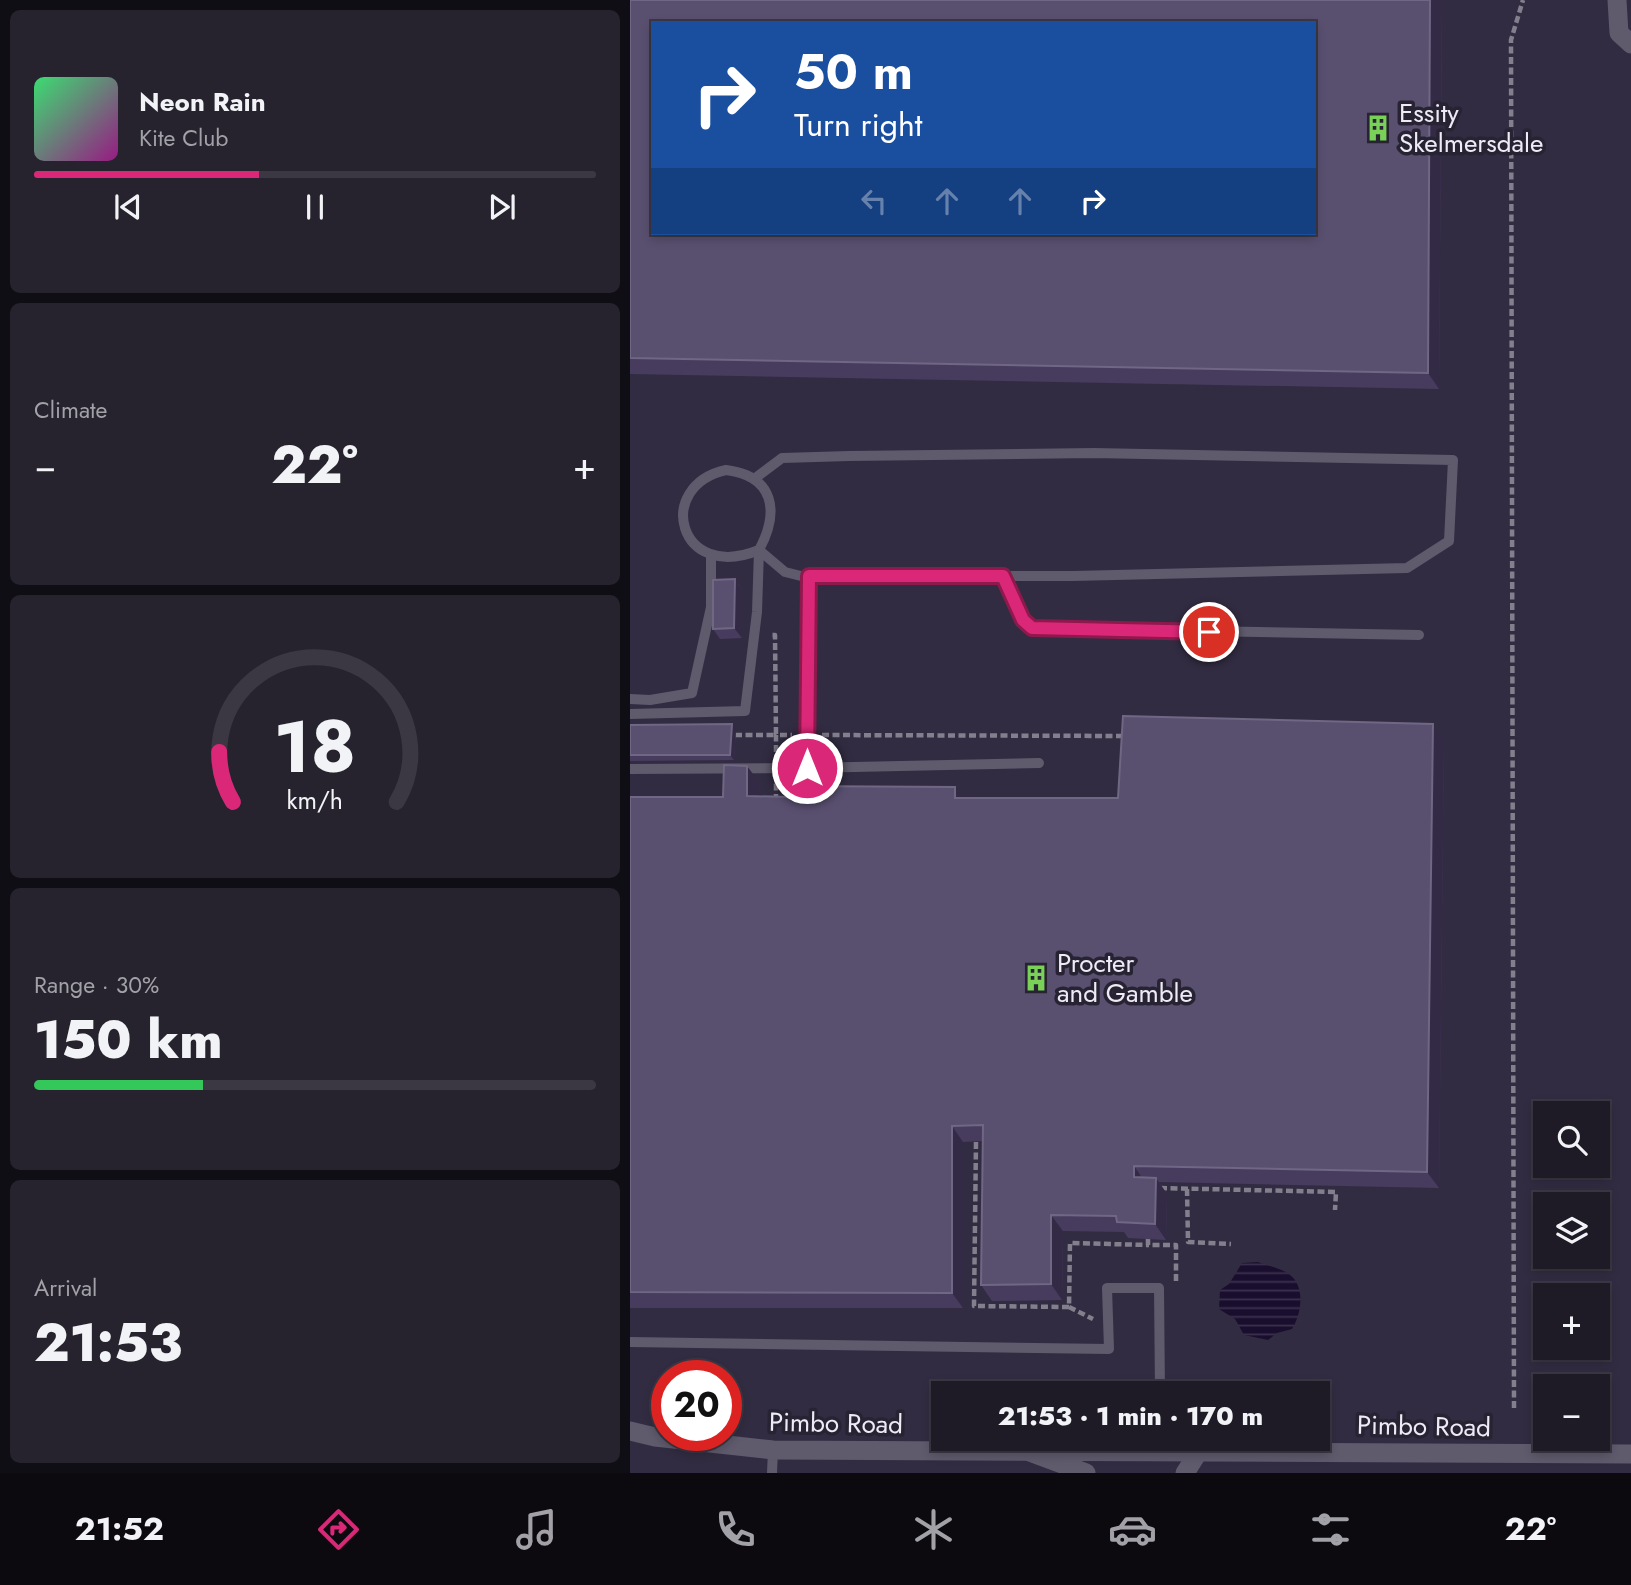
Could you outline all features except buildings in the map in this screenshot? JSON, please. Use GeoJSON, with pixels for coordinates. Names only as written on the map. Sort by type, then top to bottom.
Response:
{"type":"FeatureCollection","features":[{"type":"Feature","properties":{"kind":"street"},"geometry":{"type":"LineString","coordinates":[[1617,0],[1619,33],[1631,44]]}},
{"type":"Feature","properties":{"kind":"street","name":"Pimbo Road"},"geometry":{"type":"LineString","coordinates":[[630,1431],[655,1437],[773,1450],[931,1451]]}},
{"type":"Feature","properties":{"kind":"street"},"geometry":{"type":"LineString","coordinates":[[1026,1451],[1086,1473]]}},
{"type":"Feature","properties":{"kind":"street"},"geometry":{"type":"LineString","coordinates":[[1185,1473],[1199,1451]]}},
{"type":"Feature","properties":{"kind":"street","name":"Pimbo Road"},"geometry":{"type":"LineString","coordinates":[[1199,1451],[1631,1454]]}},
{"type":"Feature","properties":{"kind":"lane"},"geometry":{"type":"LineString","coordinates":[[754,479],[782,458],[1094,453],[1454,460],[1449,541],[1407,568],[1073,576],[809,576],[785,572],[759,550]]}},
{"type":"Feature","properties":{"kind":"lane"},"geometry":{"type":"LineString","coordinates":[[630,714],[745,711],[757,612],[759,550],[772,518],[764,489],[741,472],[726,470],[698,481],[689,493],[684,507],[684,522],[698,548],[711,556],[737,558],[759,550]]}},
{"type":"Feature","properties":{"kind":"lane"},"geometry":{"type":"LineString","coordinates":[[630,699],[650,700],[692,694],[711,607],[711,556]]}},
{"type":"Feature","properties":{"kind":"lane"},"geometry":{"type":"LineString","coordinates":[[807,768],[809,576]]}},
{"type":"Feature","properties":{"kind":"lane"},"geometry":{"type":"LineString","coordinates":[[1003,576],[1023,620],[1032,628],[1419,635]]}},
{"type":"Feature","properties":{"kind":"lane"},"geometry":{"type":"LineString","coordinates":[[630,769],[1039,764]]}},
{"type":"Feature","properties":{"kind":"lane"},"geometry":{"type":"LineString","coordinates":[[630,1342],[1109,1349],[1107,1289],[1159,1288],[1160,1381]]}},
{"type":"Feature","properties":{"kind":"lane"},"geometry":{"type":"LineString","coordinates":[[772,1473],[773,1450]]}},
{"type":"Feature","properties":{"kind":"path"},"geometry":{"type":"LineString","coordinates":[[1514,1408],[1511,40],[1523,0]]}},
{"type":"Feature","properties":{"kind":"path"},"geometry":{"type":"LineString","coordinates":[[764,635],[775,635],[776,761]]}},
{"type":"Feature","properties":{"kind":"path"},"geometry":{"type":"LineString","coordinates":[[735,735],[803,735]]}},
{"type":"Feature","properties":{"kind":"path"},"geometry":{"type":"LineString","coordinates":[[817,735],[1132,736]]}},
{"type":"Feature","properties":{"kind":"path"},"geometry":{"type":"LineString","coordinates":[[776,774],[776,812]]}},
{"type":"Feature","properties":{"kind":"path"},"geometry":{"type":"LineString","coordinates":[[976,1142],[974,1306],[1069,1307],[1093,1320]]}},
{"type":"Feature","properties":{"kind":"path"},"geometry":{"type":"LineString","coordinates":[[1156,1188],[1336,1192],[1335,1210]]}},
{"type":"Feature","properties":{"kind":"path"},"geometry":{"type":"LineString","coordinates":[[1187,1189],[1188,1242],[1231,1244]]}},
{"type":"Feature","properties":{"kind":"path"},"geometry":{"type":"LineString","coordinates":[[1069,1307],[1070,1244],[1148,1245]]}},
{"type":"Feature","properties":{"kind":"shaded area"},"geometry":{"type":"Polygon","coordinates":[[[630,0],[1631,0],[1631,1473],[630,1473],[630,0]]]}},
{"type":"Feature","properties":{"kind":"shaded area"},"geometry":{"type":"Polygon","coordinates":[[[1258,1262],[1290,1275],[1300,1294],[1300,1309],[1292,1329],[1277,1333],[1268,1340],[1244,1335],[1235,1319],[1219,1309],[1220,1290],[1229,1284],[1242,1263],[1258,1262]]]}},
{"type":"Feature","properties":{"kind":"place","name":"Essity Skelmersdale"},"geometry":{"type":"Point","coordinates":[1378,128]}},
{"type":"Feature","properties":{"kind":"place","name":"Procter and Gamble"},"geometry":{"type":"Point","coordinates":[1036,978]}},
{"type":"Feature","properties":{"kind":"route"},"geometry":{"type":"LineString","coordinates":[[807,768],[809,576],[1003,576],[1023,620],[1032,628],[1209,632]]}}]}
